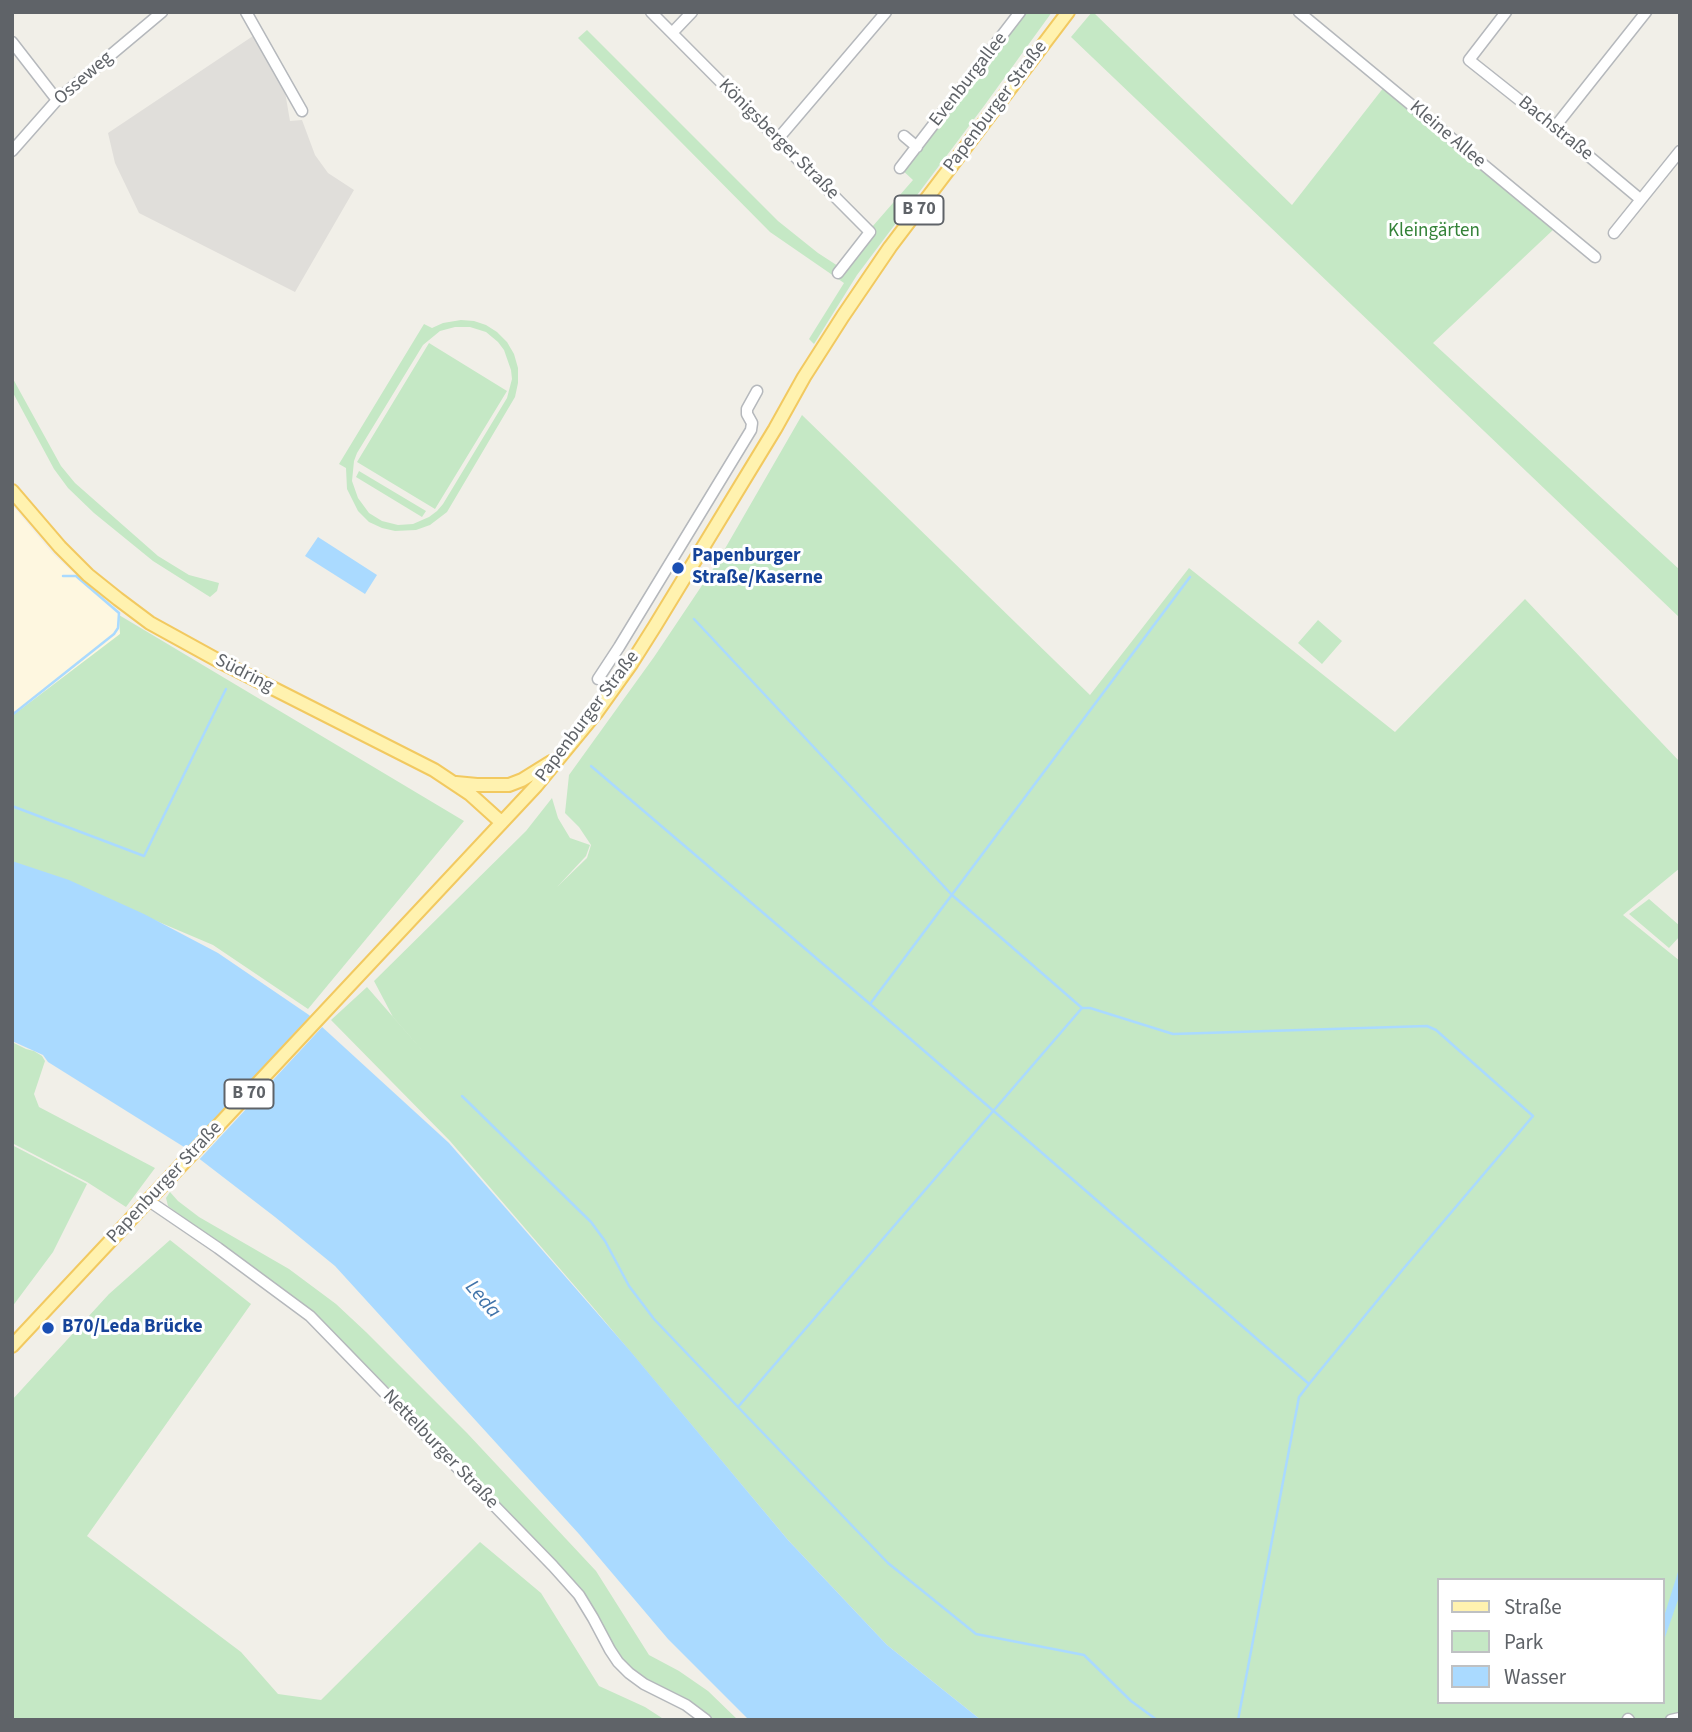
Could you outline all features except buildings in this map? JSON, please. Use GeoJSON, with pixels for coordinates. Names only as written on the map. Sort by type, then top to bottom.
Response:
{"type":"FeatureCollection","features":[{"type":"Feature","properties":{"kind":"main road","name":"Papenburger Straße"},"geometry":{"type":"LineString","coordinates":[[12,1346],[536,786],[596,713],[631,664],[843,316],[890,247],[1068,12]]}},
{"type":"Feature","properties":{"kind":"main road","name":"Südring"},"geometry":{"type":"LineString","coordinates":[[12,491],[88,575],[150,622],[209,656],[425,765],[488,809],[501,822]]}},
{"type":"Feature","properties":{"kind":"main road"},"geometry":{"type":"LineString","coordinates":[[452,783],[509,785],[561,756]]}},
{"type":"Feature","properties":{"kind":"street","name":"Osseweg"},"geometry":{"type":"LineString","coordinates":[[12,151],[57,100],[162,12]]}},
{"type":"Feature","properties":{"kind":"street"},"geometry":{"type":"LineString","coordinates":[[246,12],[302,111]]}},
{"type":"Feature","properties":{"kind":"street","name":"Königsberger Straße"},"geometry":{"type":"LineString","coordinates":[[651,12],[870,232],[838,273]]}},
{"type":"Feature","properties":{"kind":"street"},"geometry":{"type":"LineString","coordinates":[[671,33],[692,12]]}},
{"type":"Feature","properties":{"kind":"street"},"geometry":{"type":"LineString","coordinates":[[778,139],[886,12]]}},
{"type":"Feature","properties":{"kind":"street","name":"Evenburgallee"},"geometry":{"type":"LineString","coordinates":[[900,168],[1020,12]]}},
{"type":"Feature","properties":{"kind":"street","name":"Kleine Allee"},"geometry":{"type":"LineString","coordinates":[[1299,12],[1595,257]]}},
{"type":"Feature","properties":{"kind":"street","name":"Bachstraße"},"geometry":{"type":"LineString","coordinates":[[1506,12],[1469,61],[1640,199]]}},
{"type":"Feature","properties":{"kind":"street"},"geometry":{"type":"LineString","coordinates":[[1554,128],[1646,12]]}},
{"type":"Feature","properties":{"kind":"street"},"geometry":{"type":"LineString","coordinates":[[12,42],[57,100]]}},
{"type":"Feature","properties":{"kind":"street","name":"Evenburgallee"},"geometry":{"type":"LineString","coordinates":[[904,136],[917,147]]}},
{"type":"Feature","properties":{"kind":"street"},"geometry":{"type":"LineString","coordinates":[[1614,233],[1680,152]]}},
{"type":"Feature","properties":{"kind":"street"},"geometry":{"type":"LineString","coordinates":[[598,679],[751,430],[752,422],[747,409],[757,391]]}},
{"type":"Feature","properties":{"kind":"street","name":"Nettelburger Straße"},"geometry":{"type":"LineString","coordinates":[[149,1201],[310,1316],[579,1595],[618,1662],[644,1684],[686,1705],[706,1720]]}},
{"type":"Feature","properties":{"kind":"street"},"geometry":{"type":"LineString","coordinates":[[1671,1720],[1680,1718]]}},
{"type":"Feature","properties":{"kind":"shaded area"},"geometry":{"type":"Polygon","coordinates":[[[253,36],[284,86],[290,121],[302,120],[315,155],[328,173],[354,190],[295,292],[139,213],[115,163],[108,133],[253,36]]]}},
{"type":"Feature","properties":{"kind":"shaded area"},"geometry":{"type":"Polygon","coordinates":[[[12,505],[53,554],[119,615],[120,634],[12,716],[12,505]]]}},
{"type":"Feature","properties":{"kind":"green space"},"geometry":{"type":"Polygon","coordinates":[[[1022,12],[1052,12],[857,275],[814,344],[809,339],[844,283],[770,232],[578,38],[587,30],[778,221],[838,266],[913,180],[900,168],[1022,12]]]}},
{"type":"Feature","properties":{"kind":"green space","name":"Kleingärten"},"geometry":{"type":"Polygon","coordinates":[[[1092,12],[1292,205],[1384,87],[1554,229],[1433,343],[1680,570],[1680,618],[1071,37],[1092,12]]]}},
{"type":"Feature","properties":{"kind":"green space"},"geometry":{"type":"Polygon","coordinates":[[[474,321],[497,332],[507,342],[518,368],[515,397],[447,512],[430,525],[416,530],[395,531],[382,528],[369,522],[358,511],[347,489],[346,468],[339,464],[424,324],[432,328],[443,323],[474,321]],[[470,327],[440,331],[423,345],[357,453],[352,481],[358,498],[369,513],[382,521],[398,525],[413,524],[437,511],[507,398],[512,379],[504,350],[486,332],[470,327]]]}},
{"type":"Feature","properties":{"kind":"green space"},"geometry":{"type":"Polygon","coordinates":[[[429,343],[507,391],[435,509],[357,462],[429,343]]]}},
{"type":"Feature","properties":{"kind":"green space"},"geometry":{"type":"Polygon","coordinates":[[[12,377],[61,466],[75,483],[158,556],[189,575],[219,583],[217,591],[210,597],[153,561],[68,488],[54,469],[12,391],[12,377]]]}},
{"type":"Feature","properties":{"kind":"green space"},"geometry":{"type":"Polygon","coordinates":[[[802,415],[1090,695],[1189,568],[1395,732],[1525,599],[1680,762],[1680,868],[1623,915],[1680,961],[1680,1720],[981,1720],[887,1645],[788,1540],[450,1141],[331,1020],[367,987],[393,1017],[374,981],[526,831],[552,798],[558,818],[570,838],[590,845],[586,856],[557,887],[587,858],[591,845],[565,813],[569,775],[654,657],[715,566],[802,415]]]}},
{"type":"Feature","properties":{"kind":"green space"},"geometry":{"type":"Polygon","coordinates":[[[359,471],[426,511],[422,517],[356,477],[359,471]]]}},
{"type":"Feature","properties":{"kind":"green space"},"geometry":{"type":"Polygon","coordinates":[[[119,615],[464,821],[308,1009],[213,945],[93,894],[12,865],[12,716],[120,634],[119,615]]]}},
{"type":"Feature","properties":{"kind":"green space"},"geometry":{"type":"Polygon","coordinates":[[[1318,620],[1342,641],[1322,664],[1298,643],[1318,620]]]}},
{"type":"Feature","properties":{"kind":"green space"},"geometry":{"type":"Polygon","coordinates":[[[1649,899],[1680,926],[1680,936],[1669,948],[1629,914],[1649,899]]]}},
{"type":"Feature","properties":{"kind":"green space"},"geometry":{"type":"Polygon","coordinates":[[[12,1042],[34,1051],[45,1061],[34,1094],[39,1107],[155,1168],[126,1207],[87,1182],[12,1143],[12,1042]]]}},
{"type":"Feature","properties":{"kind":"green space"},"geometry":{"type":"Polygon","coordinates":[[[12,1145],[87,1184],[53,1252],[12,1307],[12,1145]]]}},
{"type":"Feature","properties":{"kind":"green space"},"geometry":{"type":"Polygon","coordinates":[[[170,1192],[199,1217],[289,1269],[336,1304],[467,1433],[596,1571],[649,1655],[708,1691],[738,1720],[712,1720],[698,1707],[630,1670],[617,1656],[601,1625],[506,1512],[390,1389],[321,1321],[168,1206],[166,1198],[170,1192]]]}},
{"type":"Feature","properties":{"kind":"green space"},"geometry":{"type":"Polygon","coordinates":[[[170,1240],[251,1304],[87,1536],[241,1652],[278,1694],[321,1700],[480,1542],[541,1593],[599,1686],[645,1707],[665,1720],[12,1720],[12,1400],[109,1294],[170,1240]]]}},
{"type":"Feature","properties":{"kind":"water"},"geometry":{"type":"Polygon","coordinates":[[[318,537],[377,575],[365,594],[305,556],[318,537]]]}},
{"type":"Feature","properties":{"kind":"water","name":"Leda"},"geometry":{"type":"Polygon","coordinates":[[[12,861],[69,880],[144,914],[218,953],[309,1015],[449,1143],[631,1352],[788,1540],[887,1645],[981,1720],[749,1720],[668,1639],[579,1534],[335,1266],[184,1147],[48,1062],[43,1055],[12,1041],[12,861]]]}},
{"type":"Feature","properties":{"kind":"water"},"geometry":{"type":"Polygon","coordinates":[[[1680,1571],[1680,1594],[1664,1640],[1664,1617],[1680,1571]]]}},
{"type":"Feature","properties":{"kind":"pier"},"geometry":{"type":"Polygon","coordinates":[[[312,1014],[324,1025],[197,1162],[184,1152],[312,1014]]]}},
{"type":"Feature","properties":{"kind":"waterway"},"geometry":{"type":"LineString","coordinates":[[12,715],[114,634],[118,628],[119,613],[76,576],[63,576]]}},
{"type":"Feature","properties":{"kind":"waterway"},"geometry":{"type":"LineString","coordinates":[[1190,577],[870,1004],[1309,1384],[1299,1397],[1238,1720]]}},
{"type":"Feature","properties":{"kind":"waterway"},"geometry":{"type":"LineString","coordinates":[[694,619],[952,895],[1082,1008],[1090,1008],[1173,1034],[1427,1026],[1436,1030],[1533,1116],[1309,1384]]}},
{"type":"Feature","properties":{"kind":"waterway"},"geometry":{"type":"LineString","coordinates":[[12,806],[144,856],[226,689]]}},
{"type":"Feature","properties":{"kind":"waterway"},"geometry":{"type":"LineString","coordinates":[[591,766],[870,1004]]}},
{"type":"Feature","properties":{"kind":"waterway"},"geometry":{"type":"LineString","coordinates":[[462,1096],[591,1222],[605,1241],[629,1286],[654,1319],[738,1407],[1082,1008]]}},
{"type":"Feature","properties":{"kind":"waterway"},"geometry":{"type":"LineString","coordinates":[[738,1407],[888,1563],[976,1634],[1084,1655],[1131,1701],[1157,1720]]}},
{"type":"Feature","properties":{"kind":"place","name":"Papenburger Straße/Kaserne"},"geometry":{"type":"Point","coordinates":[678,568]}},
{"type":"Feature","properties":{"kind":"place","name":"B70/Leda Brücke"},"geometry":{"type":"Point","coordinates":[48,1328]}}]}
